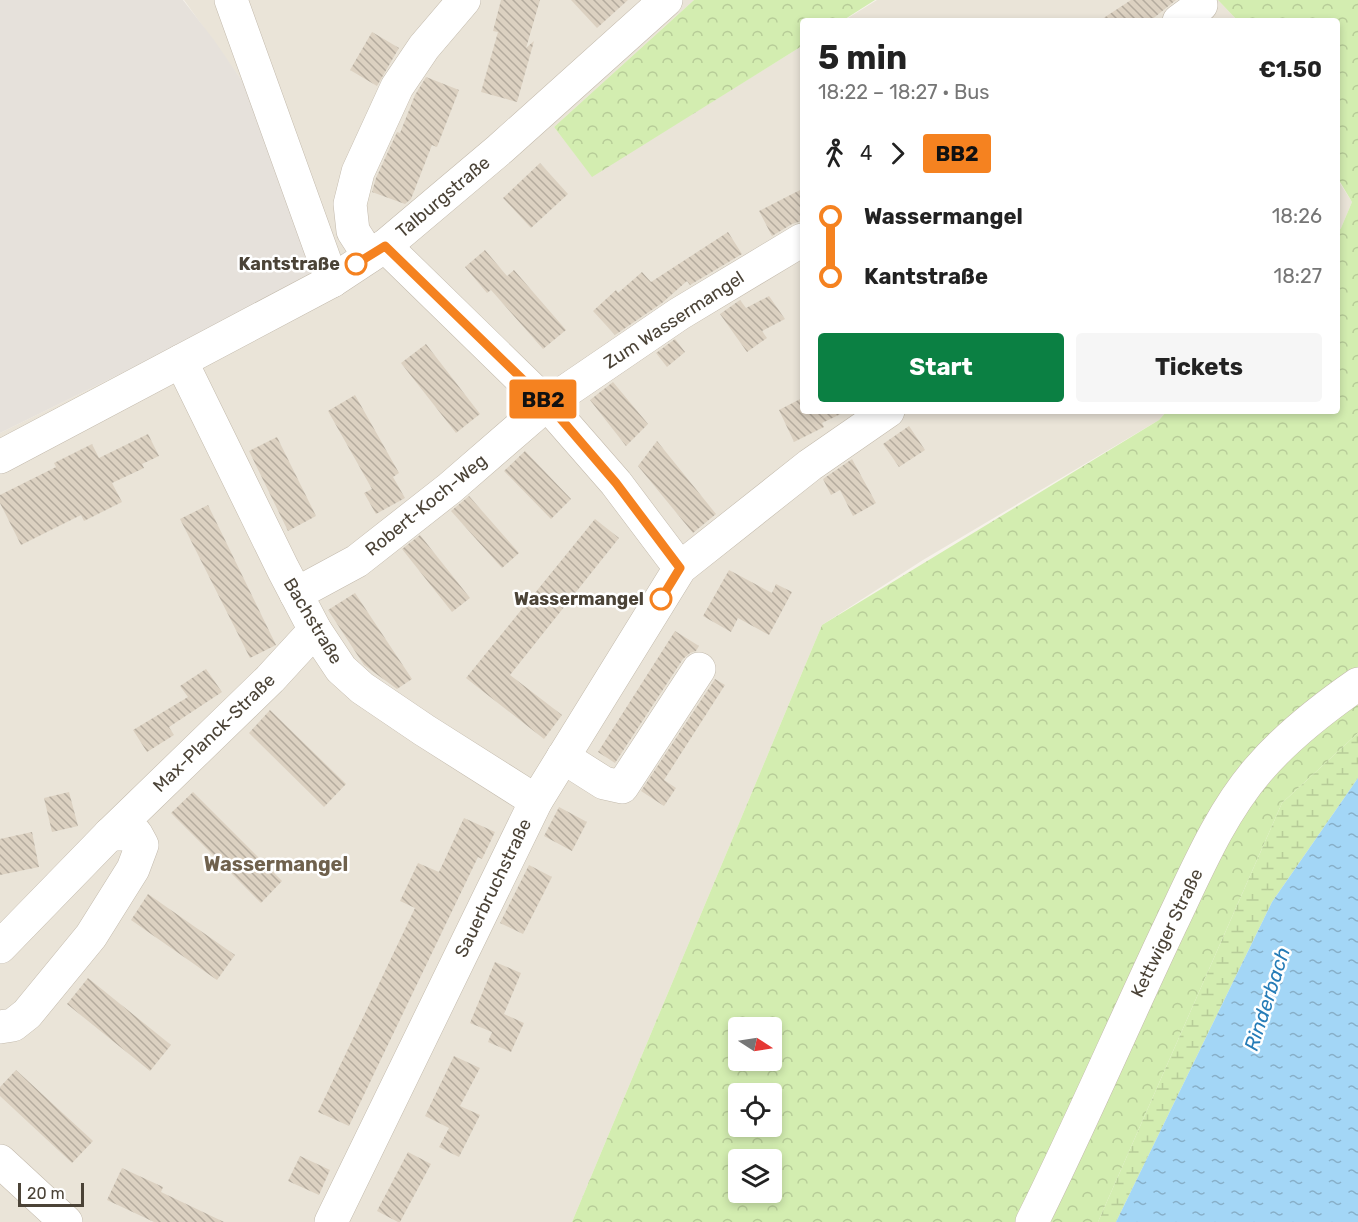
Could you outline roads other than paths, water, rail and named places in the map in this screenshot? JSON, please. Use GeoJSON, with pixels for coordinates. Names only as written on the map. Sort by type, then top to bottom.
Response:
{"type":"FeatureCollection","features":[{"type":"Feature","properties":{"kind":"street"},"geometry":{"type":"LineString","coordinates":[[231,0],[332,280]]}},
{"type":"Feature","properties":{"kind":"street"},"geometry":{"type":"LineString","coordinates":[[464,0],[424,47],[397,87],[358,172],[350,204],[353,231],[548,404],[616,483],[680,568],[810,465],[884,414]]}},
{"type":"Feature","properties":{"kind":"street","name":"Talburgstraße"},"geometry":{"type":"LineString","coordinates":[[0,457],[332,280],[377,251],[500,149],[666,0]]}},
{"type":"Feature","properties":{"kind":"street","name":"Zum Wassermangel"},"geometry":{"type":"LineString","coordinates":[[548,404],[679,314],[800,241]]}},
{"type":"Feature","properties":{"kind":"street","name":"Bachstraße"},"geometry":{"type":"LineString","coordinates":[[181,361],[296,594],[315,630],[341,669],[362,688],[424,730],[536,801]]}},
{"type":"Feature","properties":{"kind":"street","name":"Robert-Koch-Weg"},"geometry":{"type":"LineString","coordinates":[[296,594],[357,561],[450,488],[548,404]]}},
{"type":"Feature","properties":{"kind":"street","name":"Sauerbruchstraße"},"geometry":{"type":"LineString","coordinates":[[331,1222],[536,801],[600,701],[680,568]]}},
{"type":"Feature","properties":{"kind":"street","name":"Max-Planck-Straße"},"geometry":{"type":"LineString","coordinates":[[0,946],[110,834],[270,679],[315,630]]}},
{"type":"Feature","properties":{"kind":"street"},"geometry":{"type":"LineString","coordinates":[[563,757],[604,783],[622,787],[699,669]]}},
{"type":"Feature","properties":{"kind":"street","name":"Kettwiger Straße"},"geometry":{"type":"LineString","coordinates":[[1032,1222],[1191,883],[1239,795],[1257,770],[1289,738],[1318,712],[1358,684]]}},
{"type":"Feature","properties":{"kind":"street"},"geometry":{"type":"LineString","coordinates":[[0,1027],[13,1025],[27,1014],[91,936],[133,869],[142,845],[136,834],[110,834]]}},
{"type":"Feature","properties":{"kind":"street"},"geometry":{"type":"LineString","coordinates":[[0,1161],[66,1222]]}},
{"type":"Feature","properties":{"kind":"water","name":"Rinderbach"},"geometry":{"type":"Polygon","coordinates":[[[1358,778],[1358,1222],[1116,1222],[1272,902],[1358,778]]]}},
{"type":"Feature","properties":{"kind":"place","name":"Kantstraße"},"geometry":{"type":"Point","coordinates":[356,264]}},
{"type":"Feature","properties":{"kind":"place","name":"Wassermangel"},"geometry":{"type":"Point","coordinates":[661,599]}},
{"type":"Feature","properties":{"kind":"district","name":"Wassermangel"},"geometry":{"type":"Point","coordinates":[276,864]}}]}
